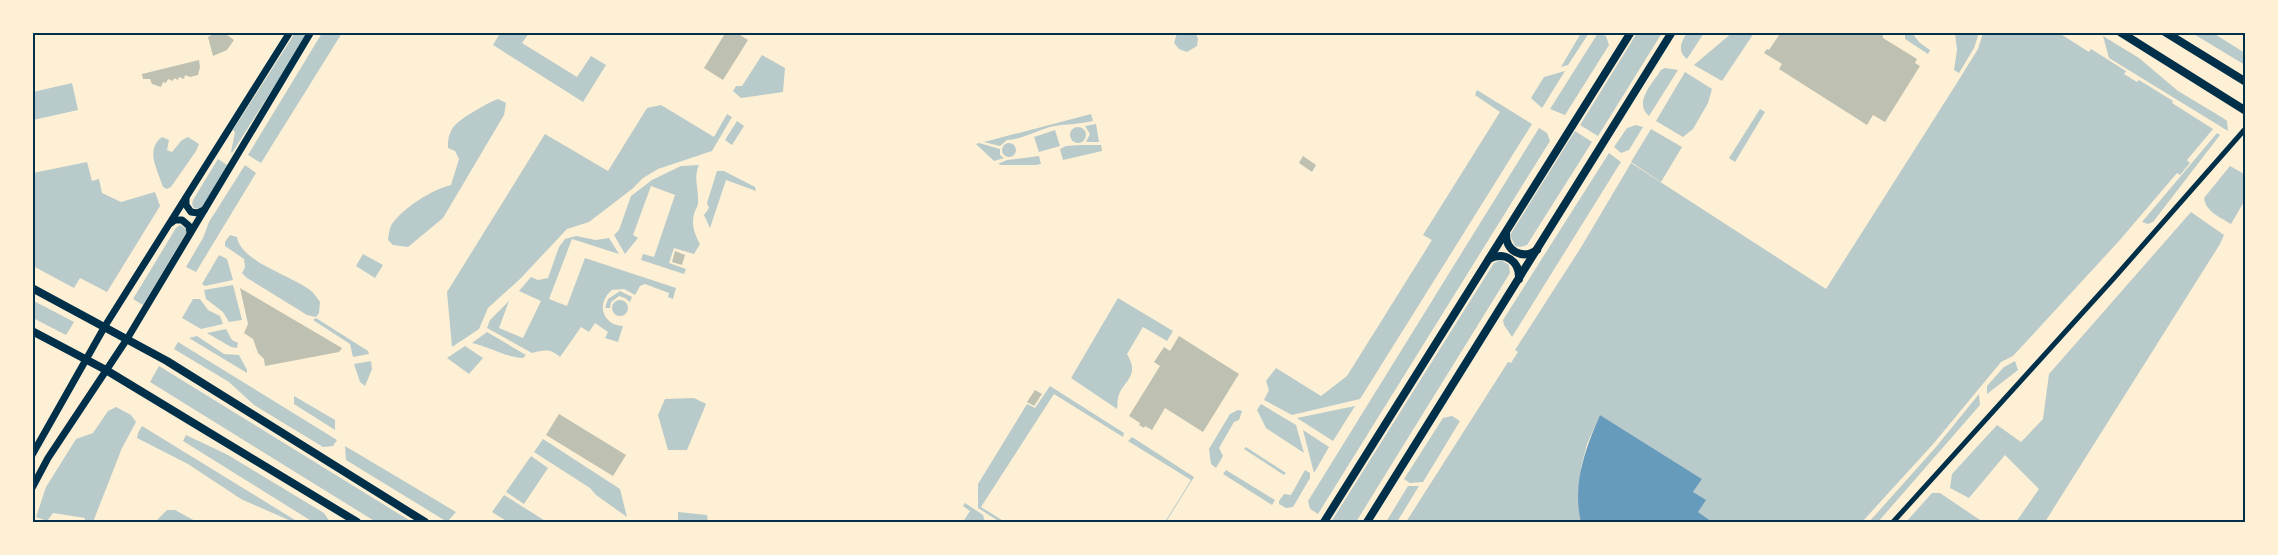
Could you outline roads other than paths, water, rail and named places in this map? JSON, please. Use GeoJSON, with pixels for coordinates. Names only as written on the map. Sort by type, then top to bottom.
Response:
{"type":"FeatureCollection","features":[{"type":"Feature","properties":{"kind":"main road"},"geometry":{"type":"LineString","coordinates":[[32,455],[105,326],[290,32]]}},
{"type":"Feature","properties":{"kind":"main road"},"geometry":{"type":"LineString","coordinates":[[32,488],[48,458],[127,339],[311,32]]}},
{"type":"Feature","properties":{"kind":"main road"},"geometry":{"type":"LineString","coordinates":[[1324,522],[1631,32]]}},
{"type":"Feature","properties":{"kind":"main road"},"geometry":{"type":"LineString","coordinates":[[1368,522],[1672,32]]}},
{"type":"Feature","properties":{"kind":"main road"},"geometry":{"type":"LineString","coordinates":[[2120,32],[2246,111]]}},
{"type":"Feature","properties":{"kind":"main road"},"geometry":{"type":"LineString","coordinates":[[2166,32],[2246,82]]}},
{"type":"Feature","properties":{"kind":"main road"},"geometry":{"type":"LineString","coordinates":[[188,196],[186,204],[191,212],[198,213],[206,207]]}},
{"type":"Feature","properties":{"kind":"main road"},"geometry":{"type":"LineString","coordinates":[[170,224],[179,219],[186,221],[190,230],[189,236]]}},
{"type":"Feature","properties":{"kind":"main road"},"geometry":{"type":"LineString","coordinates":[[1506,231],[1507,244],[1512,250],[1528,254],[1537,250]]}},
{"type":"Feature","properties":{"kind":"main road"},"geometry":{"type":"LineString","coordinates":[[1488,260],[1496,256],[1509,258],[1516,265],[1519,279]]}},
{"type":"Feature","properties":{"kind":"main road"},"geometry":{"type":"LineString","coordinates":[[32,288],[168,361],[425,522]]}},
{"type":"Feature","properties":{"kind":"main road"},"geometry":{"type":"LineString","coordinates":[[32,330],[86,358],[357,522]]}},
{"type":"Feature","properties":{"kind":"street"},"geometry":{"type":"LineString","coordinates":[[1893,522],[2121,271],[2246,128]]}},
{"type":"Feature","properties":{"kind":"water"},"geometry":{"type":"Polygon","coordinates":[[[1600,415],[1702,479],[1693,492],[1706,500],[1698,512],[1711,521],[1581,522],[1578,494],[1581,467],[1600,415]]]}}]}
